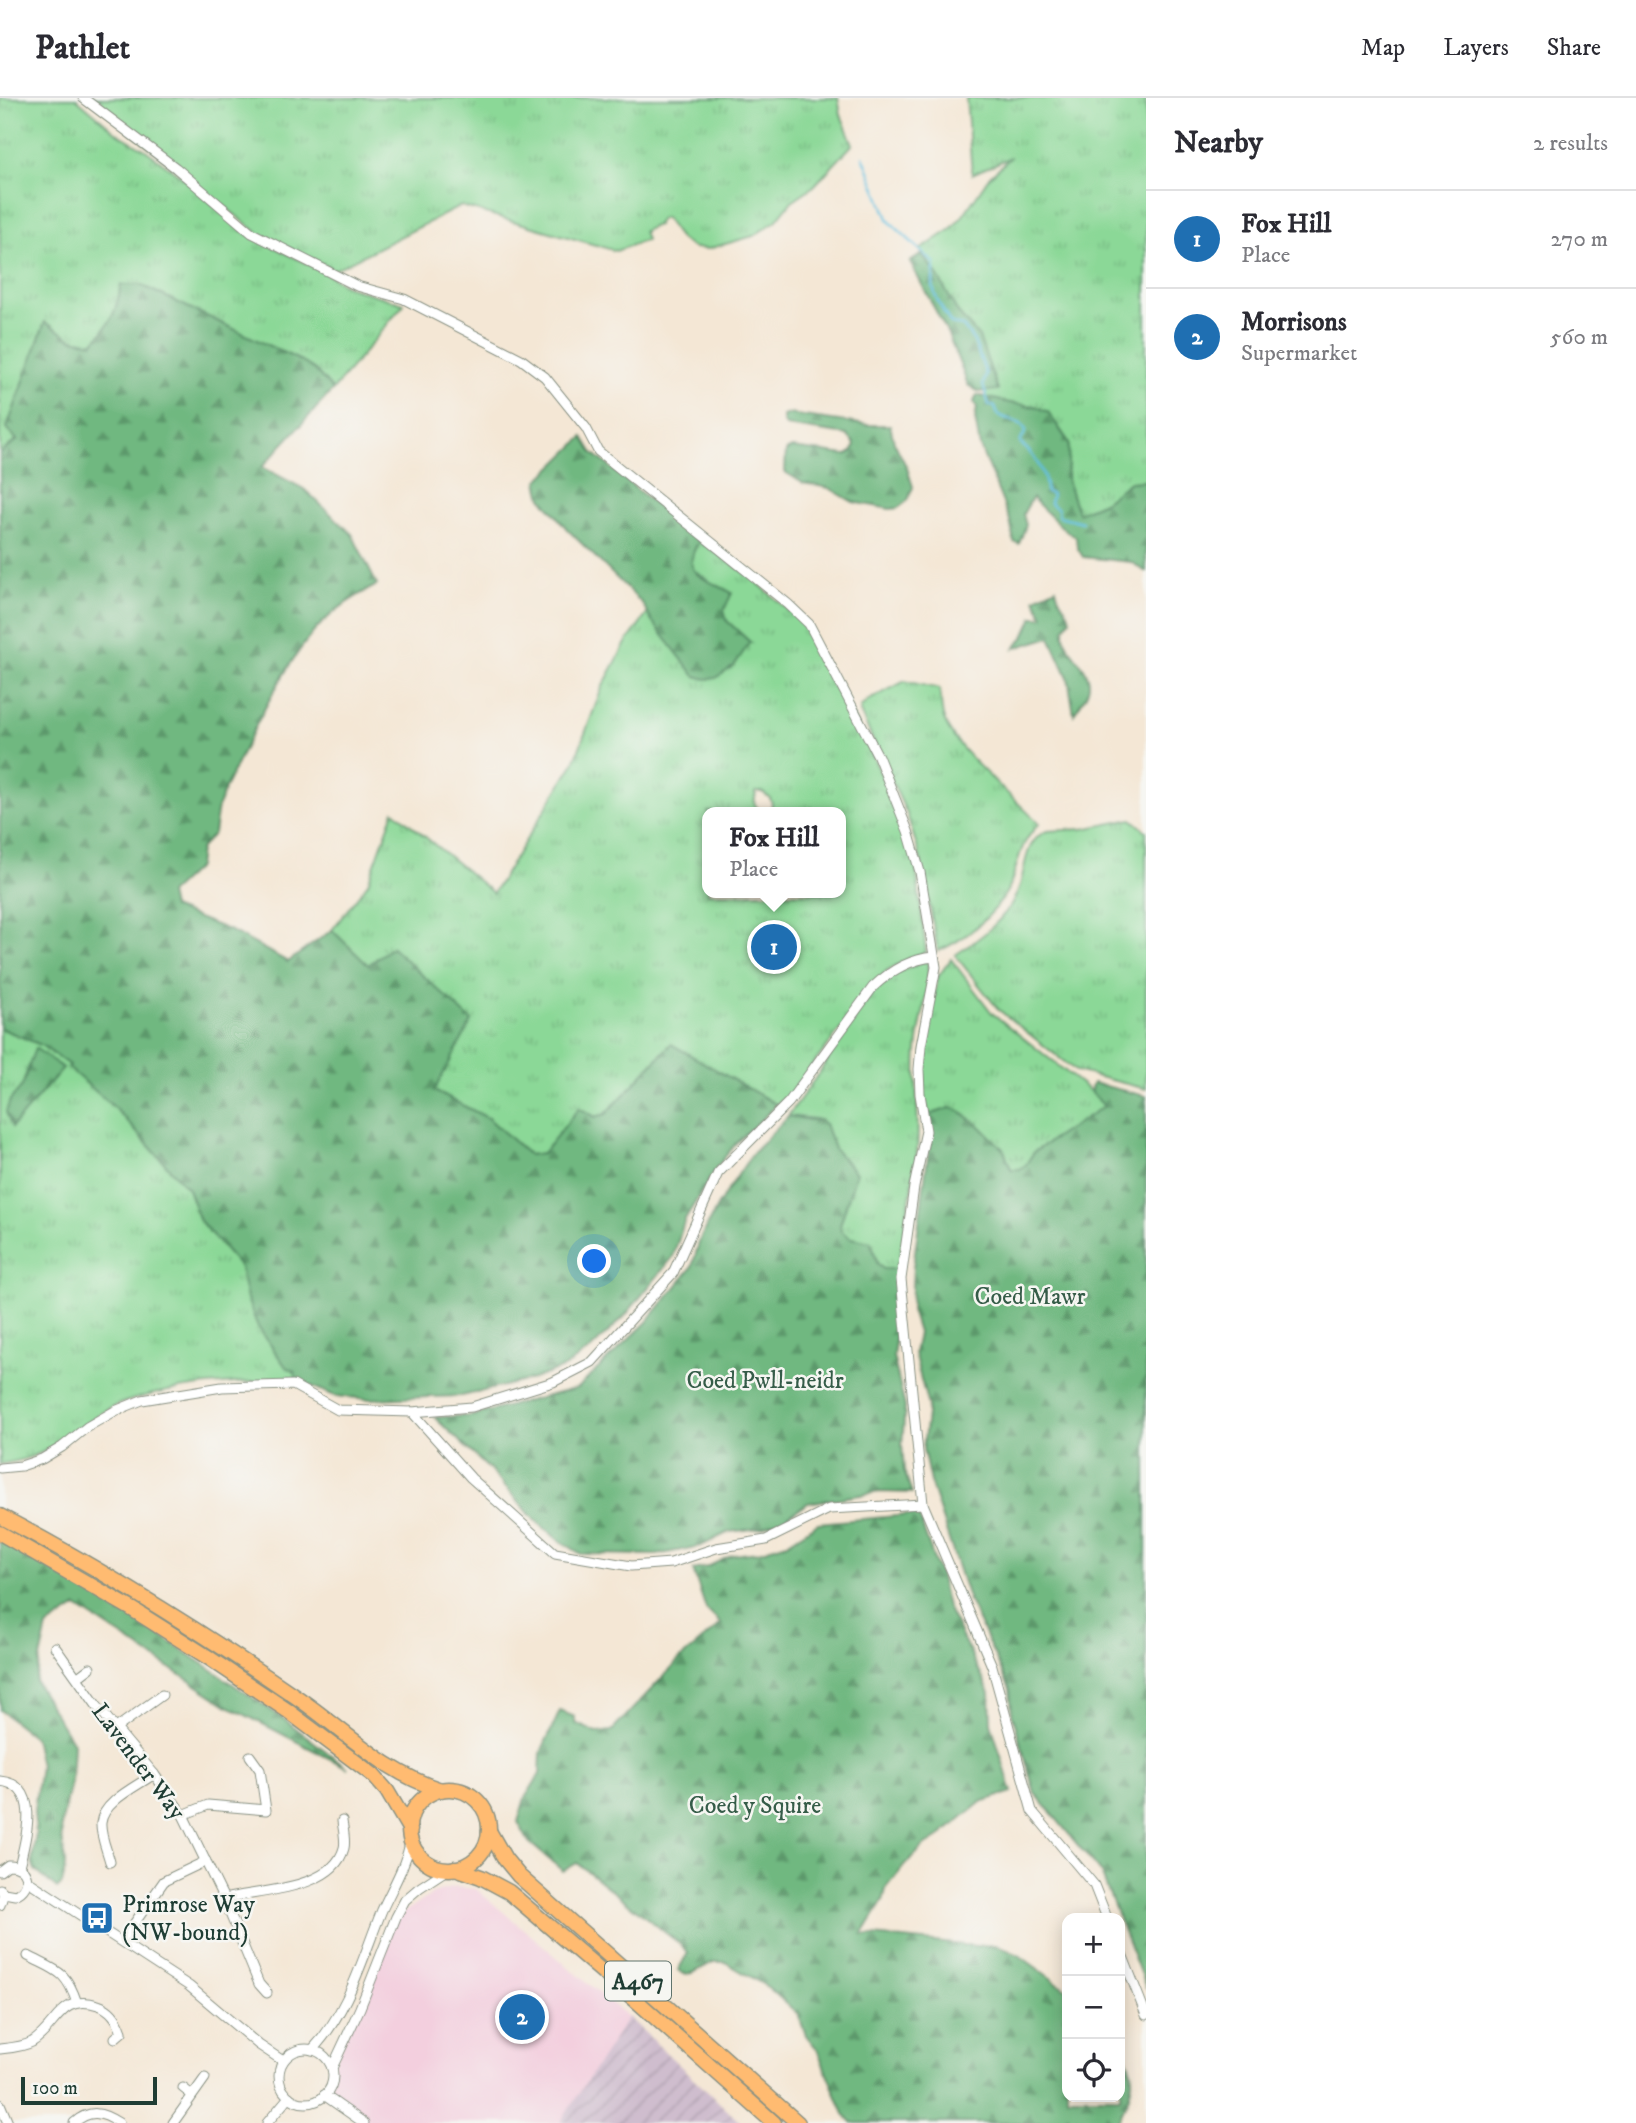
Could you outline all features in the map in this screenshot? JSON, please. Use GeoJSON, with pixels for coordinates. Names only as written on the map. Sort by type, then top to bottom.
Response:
{"type":"FeatureCollection","features":[{"type":"Feature","properties":{"kind":"main road"},"geometry":{"type":"LineString","coordinates":[[0,1516],[87,1563],[237,1657],[298,1698],[395,1771],[416,1782],[441,1790],[465,1793],[475,1799],[488,1819],[489,1831],[479,1856],[464,1866],[452,1869],[434,1866],[426,1861],[419,1854],[387,1791],[373,1775],[209,1658],[79,1577],[0,1534]]}},
{"type":"Feature","properties":{"kind":"main road"},"geometry":{"type":"LineString","coordinates":[[410,1835],[412,1816],[416,1808],[430,1794],[441,1790]]}},
{"type":"Feature","properties":{"kind":"main road","name":"A467"},"geometry":{"type":"LineString","coordinates":[[489,1831],[505,1860],[519,1876],[798,2123]]}},
{"type":"Feature","properties":{"kind":"main road","name":"A467"},"geometry":{"type":"LineString","coordinates":[[452,1869],[481,1877],[509,1892],[774,2123]]}},
{"type":"Feature","properties":{"kind":"street"},"geometry":{"type":"LineString","coordinates":[[83,98],[176,168],[252,233],[357,286],[404,299],[521,359],[545,377],[586,428],[597,451],[788,604],[809,624],[878,756],[908,831],[920,872],[936,967],[919,1069],[926,1131],[914,1187],[901,1279],[923,1504],[992,1666],[1032,1811],[1094,1885],[1106,1913]]}},
{"type":"Feature","properties":{"kind":"street"},"geometry":{"type":"LineString","coordinates":[[0,1468],[21,1466],[42,1459],[115,1411],[142,1401],[169,1396],[222,1387],[293,1385],[338,1410],[412,1412],[472,1407],[553,1382],[592,1362],[673,1273],[718,1173],[789,1102],[873,988],[888,974],[908,963],[934,957]]}},
{"type":"Feature","properties":{"kind":"street"},"geometry":{"type":"LineString","coordinates":[[412,1412],[471,1478],[555,1553],[631,1566],[671,1563],[716,1548],[766,1540],[829,1509],[923,1504]]}},
{"type":"Feature","properties":{"kind":"street","name":"Lavender Way"},"geometry":{"type":"LineString","coordinates":[[55,1647],[115,1730],[154,1774],[183,1815],[225,1899],[259,1984],[267,1993]]}},
{"type":"Feature","properties":{"kind":"street"},"geometry":{"type":"LineString","coordinates":[[78,1677],[90,1668]]}},
{"type":"Feature","properties":{"kind":"street"},"geometry":{"type":"LineString","coordinates":[[115,1730],[162,1695]]}},
{"type":"Feature","properties":{"kind":"street"},"geometry":{"type":"LineString","coordinates":[[183,1815],[208,1805],[266,1810],[260,1770],[250,1756]]}},
{"type":"Feature","properties":{"kind":"street"},"geometry":{"type":"LineString","coordinates":[[110,1862],[101,1831],[103,1814],[117,1799],[154,1774]]}},
{"type":"Feature","properties":{"kind":"street"},"geometry":{"type":"LineString","coordinates":[[0,1781],[18,1787],[25,1796],[27,1834],[19,1866]]}},
{"type":"Feature","properties":{"kind":"street"},"geometry":{"type":"LineString","coordinates":[[225,1899],[309,1883],[322,1876],[337,1863],[345,1847],[342,1821]]}},
{"type":"Feature","properties":{"kind":"street"},"geometry":{"type":"LineString","coordinates":[[312,2050],[328,2032],[342,2008],[384,1906],[400,1876],[410,1835]]}},
{"type":"Feature","properties":{"kind":"street"},"geometry":{"type":"LineString","coordinates":[[122,1941],[163,1881],[206,1860]]}},
{"type":"Feature","properties":{"kind":"street"},"geometry":{"type":"LineString","coordinates":[[0,1871],[8,1865],[19,1866],[26,1873],[28,1881],[189,1986],[259,2045],[284,2061]]}},
{"type":"Feature","properties":{"kind":"street"},"geometry":{"type":"LineString","coordinates":[[331,2068],[360,2008],[405,1900],[419,1888],[452,1869]]}},
{"type":"Feature","properties":{"kind":"street"},"geometry":{"type":"LineString","coordinates":[[0,1905],[2,1891],[15,1895],[20,1893],[28,1881]]}},
{"type":"Feature","properties":{"kind":"street"},"geometry":{"type":"LineString","coordinates":[[27,1956],[63,1974],[71,1983],[77,2003]]}},
{"type":"Feature","properties":{"kind":"street"},"geometry":{"type":"LineString","coordinates":[[1125,1962],[1146,2015]]}},
{"type":"Feature","properties":{"kind":"street"},"geometry":{"type":"LineString","coordinates":[[0,2049],[29,2044],[42,2035],[64,2008],[77,2003],[88,2002],[104,2007],[119,2021],[122,2032],[115,2038]]}},
{"type":"Feature","properties":{"kind":"street"},"geometry":{"type":"LineString","coordinates":[[312,2050],[323,2055],[331,2068],[330,2088],[319,2100],[306,2103],[289,2097],[281,2088],[279,2079],[284,2061],[295,2052],[312,2050]]}},
{"type":"Feature","properties":{"kind":"street"},"geometry":{"type":"LineString","coordinates":[[173,2123],[205,2078]]}},
{"type":"Feature","properties":{"kind":"street"},"geometry":{"type":"LineString","coordinates":[[183,2088],[192,2095]]}},
{"type":"Feature","properties":{"kind":"street"},"geometry":{"type":"LineString","coordinates":[[324,2095],[364,2123]]}},
{"type":"Feature","properties":{"kind":"street"},"geometry":{"type":"LineString","coordinates":[[267,2123],[289,2097]]}},
{"type":"Feature","properties":{"kind":"street"},"geometry":{"type":"LineString","coordinates":[[0,2104],[8,2123]]}},
{"type":"Feature","properties":{"kind":"street"},"geometry":{"type":"LineString","coordinates":[[74,2123],[92,2112],[119,2123]]}},
{"type":"Feature","properties":{"kind":"shaded area"},"geometry":{"type":"Polygon","coordinates":[[[455,1887],[476,1889],[628,2017],[563,2123],[364,2123],[324,2095],[333,2079],[332,2068],[396,1917],[436,1892],[455,1887]]]}},
{"type":"Feature","properties":{"kind":"shaded area"},"geometry":{"type":"Polygon","coordinates":[[[628,2017],[741,2123],[560,2123],[628,2017]]]}},
{"type":"Feature","properties":{"kind":"green space"},"geometry":{"type":"Polygon","coordinates":[[[0,98],[76,98],[117,133],[185,179],[245,233],[324,272],[346,286],[404,304],[333,390],[315,370],[299,360],[141,285],[93,343],[72,339],[45,322],[7,428],[17,439],[0,454],[0,98]]]}},
{"type":"Feature","properties":{"kind":"green space"},"geometry":{"type":"Polygon","coordinates":[[[88,98],[838,98],[841,115],[853,144],[814,186],[792,201],[776,221],[753,236],[708,249],[694,248],[681,240],[665,218],[643,231],[646,240],[616,251],[461,206],[334,270],[258,233],[88,98]]]}},
{"type":"Feature","properties":{"kind":"green space"},"geometry":{"type":"Polygon","coordinates":[[[966,98],[1146,98],[1146,481],[1130,482],[1102,503],[1078,513],[1067,480],[1069,442],[1048,412],[987,398],[984,390],[998,389],[973,330],[958,313],[920,250],[950,230],[990,176],[1011,157],[972,174],[966,98]]]}},
{"type":"Feature","properties":{"kind":"green space"},"geometry":{"type":"Polygon","coordinates":[[[922,254],[958,313],[979,337],[998,390],[979,392],[968,385],[948,334],[910,262],[922,254]]]}},
{"type":"Feature","properties":{"kind":"green space"},"geometry":{"type":"Polygon","coordinates":[[[121,285],[141,285],[299,360],[315,370],[333,390],[262,467],[304,489],[352,534],[377,585],[329,617],[295,656],[269,700],[226,786],[218,806],[214,833],[200,849],[198,867],[169,894],[172,908],[231,931],[288,962],[332,930],[368,965],[392,947],[472,1021],[434,1091],[488,1118],[529,1155],[543,1153],[579,1108],[595,1117],[606,1114],[671,1044],[777,1105],[737,1142],[717,1167],[685,1219],[673,1257],[624,1317],[591,1349],[565,1367],[533,1379],[462,1396],[369,1399],[335,1396],[297,1380],[294,1371],[286,1367],[258,1327],[247,1299],[240,1267],[200,1221],[188,1189],[115,1108],[67,1067],[69,1065],[41,1045],[0,1028],[0,454],[17,440],[7,428],[45,322],[72,339],[93,343],[112,316],[121,285]]]}},
{"type":"Feature","properties":{"kind":"green space"},"geometry":{"type":"Polygon","coordinates":[[[977,395],[1035,406],[1048,412],[1069,443],[1067,480],[1078,513],[1102,503],[1130,482],[1146,481],[1146,572],[1131,562],[1083,557],[1077,547],[1076,537],[1067,532],[1032,498],[1023,514],[1026,525],[1019,544],[1014,542],[1010,520],[980,447],[975,418],[977,408],[974,402],[977,395]]]}},
{"type":"Feature","properties":{"kind":"green space"},"geometry":{"type":"Polygon","coordinates":[[[789,414],[868,425],[890,425],[894,442],[913,487],[908,500],[898,508],[890,509],[853,502],[829,488],[803,483],[785,472],[786,451],[792,448],[846,455],[853,451],[855,444],[847,435],[786,426],[783,416],[789,414]]]}},
{"type":"Feature","properties":{"kind":"green space"},"geometry":{"type":"Polygon","coordinates":[[[583,437],[592,452],[699,541],[693,553],[693,569],[704,579],[732,593],[724,610],[727,621],[750,642],[734,666],[716,678],[695,676],[652,621],[642,603],[567,529],[542,498],[538,481],[583,437]]]}},
{"type":"Feature","properties":{"kind":"green space"},"geometry":{"type":"Polygon","coordinates":[[[699,541],[751,577],[807,627],[831,680],[872,754],[906,832],[916,868],[926,952],[886,971],[790,1094],[777,1105],[671,1044],[606,1114],[596,1117],[579,1108],[543,1153],[529,1155],[488,1118],[434,1091],[368,966],[332,930],[368,883],[394,811],[493,893],[574,763],[602,688],[626,643],[648,613],[652,622],[750,642],[727,621],[708,579],[695,572],[691,559],[699,541]]]}},
{"type":"Feature","properties":{"kind":"green space"},"geometry":{"type":"Polygon","coordinates":[[[1056,588],[1070,620],[1064,638],[1089,681],[1087,693],[1074,714],[1068,677],[1050,637],[1015,648],[1025,635],[1033,617],[1043,617],[1035,598],[1056,588]]]}},
{"type":"Feature","properties":{"kind":"green space"},"geometry":{"type":"Polygon","coordinates":[[[905,681],[940,689],[944,718],[952,735],[974,762],[1039,824],[1022,848],[1007,891],[994,910],[968,934],[938,951],[921,860],[907,814],[860,712],[867,701],[905,681]]]}},
{"type":"Feature","properties":{"kind":"green space"},"geometry":{"type":"Polygon","coordinates":[[[1132,819],[1146,831],[1146,1089],[1076,1071],[999,1010],[955,955],[982,935],[1006,912],[1020,885],[1029,849],[1039,836],[1047,831],[1083,829],[1132,819]]]}},
{"type":"Feature","properties":{"kind":"green space"},"geometry":{"type":"Polygon","coordinates":[[[951,959],[992,1013],[1105,1106],[1034,1152],[1025,1166],[1019,1169],[1011,1169],[1004,1150],[950,1108],[929,1115],[924,1097],[924,1048],[938,977],[951,959]]]}},
{"type":"Feature","properties":{"kind":"green space"},"geometry":{"type":"Polygon","coordinates":[[[927,960],[927,993],[917,1050],[918,1139],[915,1167],[898,1269],[884,1269],[878,1265],[871,1242],[851,1238],[840,1231],[856,1173],[834,1149],[825,1124],[816,1119],[788,1116],[872,993],[898,972],[927,960]]]}},
{"type":"Feature","properties":{"kind":"green space"},"geometry":{"type":"Polygon","coordinates":[[[0,1028],[41,1045],[69,1065],[115,1108],[188,1189],[200,1221],[240,1267],[247,1299],[273,1349],[286,1366],[294,1371],[297,1380],[209,1385],[143,1396],[106,1410],[57,1445],[41,1453],[0,1464],[0,1028]]]}},
{"type":"Feature","properties":{"kind":"green space"},"geometry":{"type":"Polygon","coordinates":[[[35,1048],[63,1068],[12,1127],[6,1112],[10,1100],[22,1086],[35,1048]]]}},
{"type":"Feature","properties":{"kind":"green space","name":"Coed Mawr"},"geometry":{"type":"Polygon","coordinates":[[[1093,1083],[1146,1096],[1146,1988],[1125,1934],[1125,1913],[1117,1913],[1101,1873],[1035,1793],[1012,1713],[1010,1689],[969,1601],[930,1482],[923,1449],[928,1406],[914,1353],[918,1333],[911,1310],[913,1267],[930,1141],[929,1115],[950,1108],[958,1110],[978,1124],[1004,1150],[1011,1169],[1019,1169],[1025,1166],[1034,1152],[1104,1106],[1090,1091],[1093,1083]]]}},
{"type":"Feature","properties":{"kind":"green space","name":"Coed Pwll-neidr"},"geometry":{"type":"Polygon","coordinates":[[[788,1116],[820,1120],[825,1124],[834,1149],[856,1173],[840,1225],[841,1231],[851,1238],[871,1242],[878,1265],[884,1269],[898,1269],[891,1313],[896,1334],[893,1356],[905,1407],[902,1445],[904,1471],[912,1493],[880,1492],[808,1503],[780,1521],[760,1528],[729,1532],[701,1546],[657,1555],[581,1554],[534,1519],[491,1471],[434,1417],[471,1416],[578,1388],[647,1322],[692,1267],[700,1239],[718,1205],[752,1154],[788,1116]]]}},
{"type":"Feature","properties":{"kind":"green space","name":"Coed y Squire"},"geometry":{"type":"Polygon","coordinates":[[[918,1514],[940,1577],[947,1607],[990,1693],[991,1723],[1012,1792],[981,1802],[923,1847],[886,1889],[883,1901],[862,1935],[975,1946],[997,1945],[1019,1955],[1062,1986],[1062,2102],[1125,2102],[1125,2056],[1132,2076],[1132,2085],[1117,2123],[853,2123],[844,2114],[817,2049],[806,2035],[798,2014],[769,1988],[725,1962],[713,1962],[693,1973],[683,1974],[678,1970],[688,1953],[680,1944],[577,1863],[563,1871],[529,1842],[518,1822],[525,1798],[540,1774],[541,1752],[560,1711],[575,1717],[575,1723],[597,1733],[612,1731],[679,1660],[721,1624],[706,1609],[693,1570],[707,1567],[733,1555],[758,1552],[787,1543],[818,1523],[918,1514]]]}},
{"type":"Feature","properties":{"kind":"green space"},"geometry":{"type":"Polygon","coordinates":[[[0,1535],[54,1572],[128,1614],[205,1665],[284,1719],[348,1768],[228,1706],[77,1607],[47,1627],[35,1681],[73,1743],[71,1782],[61,1826],[64,1875],[62,1884],[57,1889],[35,1870],[32,1862],[36,1833],[34,1811],[40,1766],[34,1737],[0,1710],[0,1535]]]}},
{"type":"Feature","properties":{"kind":"waterway"},"geometry":{"type":"LineString","coordinates":[[863,156],[889,221],[935,264],[933,282],[938,302],[951,324],[963,326],[974,341],[986,374],[983,385],[989,405],[995,407],[998,415],[1021,424],[1026,430],[1020,443],[1039,465],[1046,492],[1052,494],[1050,503],[1058,509],[1059,516],[1082,522]]}},
{"type":"Feature","properties":{"kind":"place","name":"Fox Hill"},"geometry":{"type":"Point","coordinates":[774,947]}},
{"type":"Feature","properties":{"kind":"place","name":"Primrose Way (NW-bound)"},"geometry":{"type":"Point","coordinates":[97,1918]}},
{"type":"Feature","properties":{"kind":"place","name":"Morrisons"},"geometry":{"type":"Point","coordinates":[522,2017]}}]}
